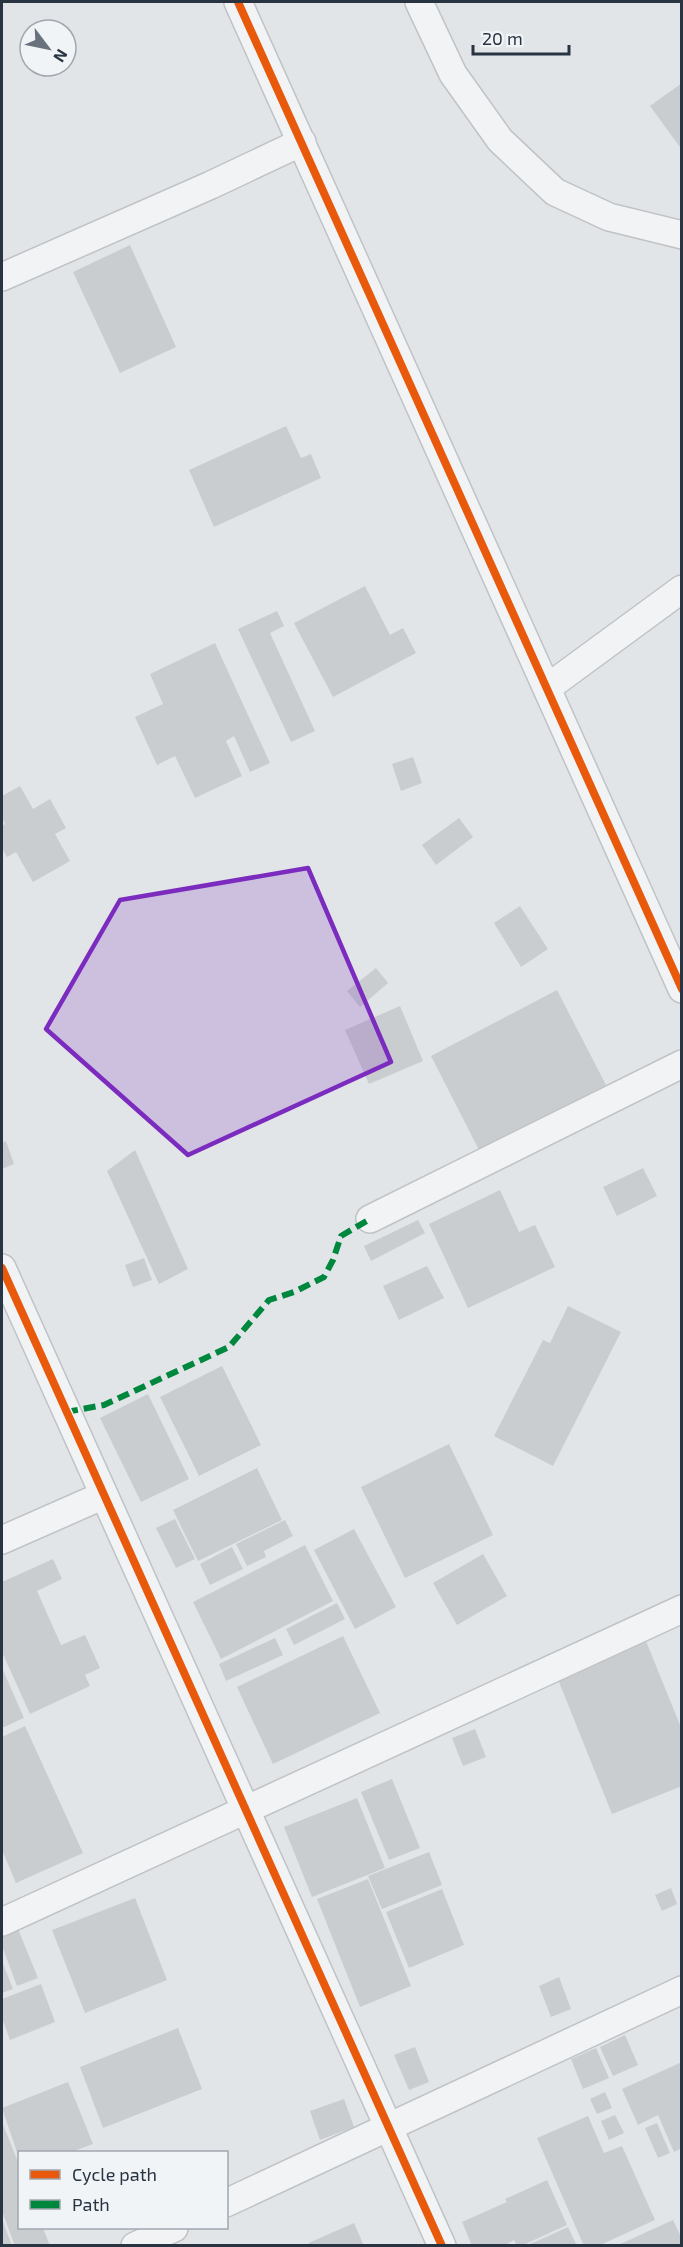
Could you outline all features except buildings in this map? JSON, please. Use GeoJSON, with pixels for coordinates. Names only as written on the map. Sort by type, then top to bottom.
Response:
{"type":"FeatureCollection","features":[{"type":"Feature","properties":{"kind":"street"},"geometry":{"type":"LineString","coordinates":[[238,2],[681,989]]}},
{"type":"Feature","properties":{"kind":"street"},"geometry":{"type":"LineString","coordinates":[[419,2],[453,74],[500,140],[555,192],[609,217],[681,235]]}},
{"type":"Feature","properties":{"kind":"street"},"geometry":{"type":"LineString","coordinates":[[2,277],[211,185],[302,142]]}},
{"type":"Feature","properties":{"kind":"street"},"geometry":{"type":"LineString","coordinates":[[547,688],[681,589]]}},
{"type":"Feature","properties":{"kind":"street"},"geometry":{"type":"LineString","coordinates":[[370,1218],[681,1064]]}},
{"type":"Feature","properties":{"kind":"street"},"geometry":{"type":"LineString","coordinates":[[2,1268],[442,2246]]}},
{"type":"Feature","properties":{"kind":"street"},"geometry":{"type":"LineString","coordinates":[[2,1540],[104,1495]]}},
{"type":"Feature","properties":{"kind":"street"},"geometry":{"type":"LineString","coordinates":[[2,1922],[245,1808],[681,1609]]}},
{"type":"Feature","properties":{"kind":"street"},"geometry":{"type":"LineString","coordinates":[[228,2202],[681,1990]]}},
{"type":"Feature","properties":{"kind":"street"},"geometry":{"type":"LineString","coordinates":[[135,2246],[172,2229]]}},
{"type":"Feature","properties":{"kind":"highlighted area"},"geometry":{"type":"Polygon","coordinates":[[[308,868],[391,1062],[188,1155],[46,1029],[120,900],[308,868]]]}},
{"type":"Feature","properties":{"kind":"marked path"},"geometry":{"type":"LineString","coordinates":[[66,1412],[104,1405],[229,1347],[269,1300],[294,1292],[324,1277],[333,1260],[341,1236],[370,1219]]}},
{"type":"Feature","properties":{"kind":"cycle path"},"geometry":{"type":"LineString","coordinates":[[238,2],[682,989]]}},
{"type":"Feature","properties":{"kind":"cycle path"},"geometry":{"type":"LineString","coordinates":[[2,1268],[442,2246]]}}]}
